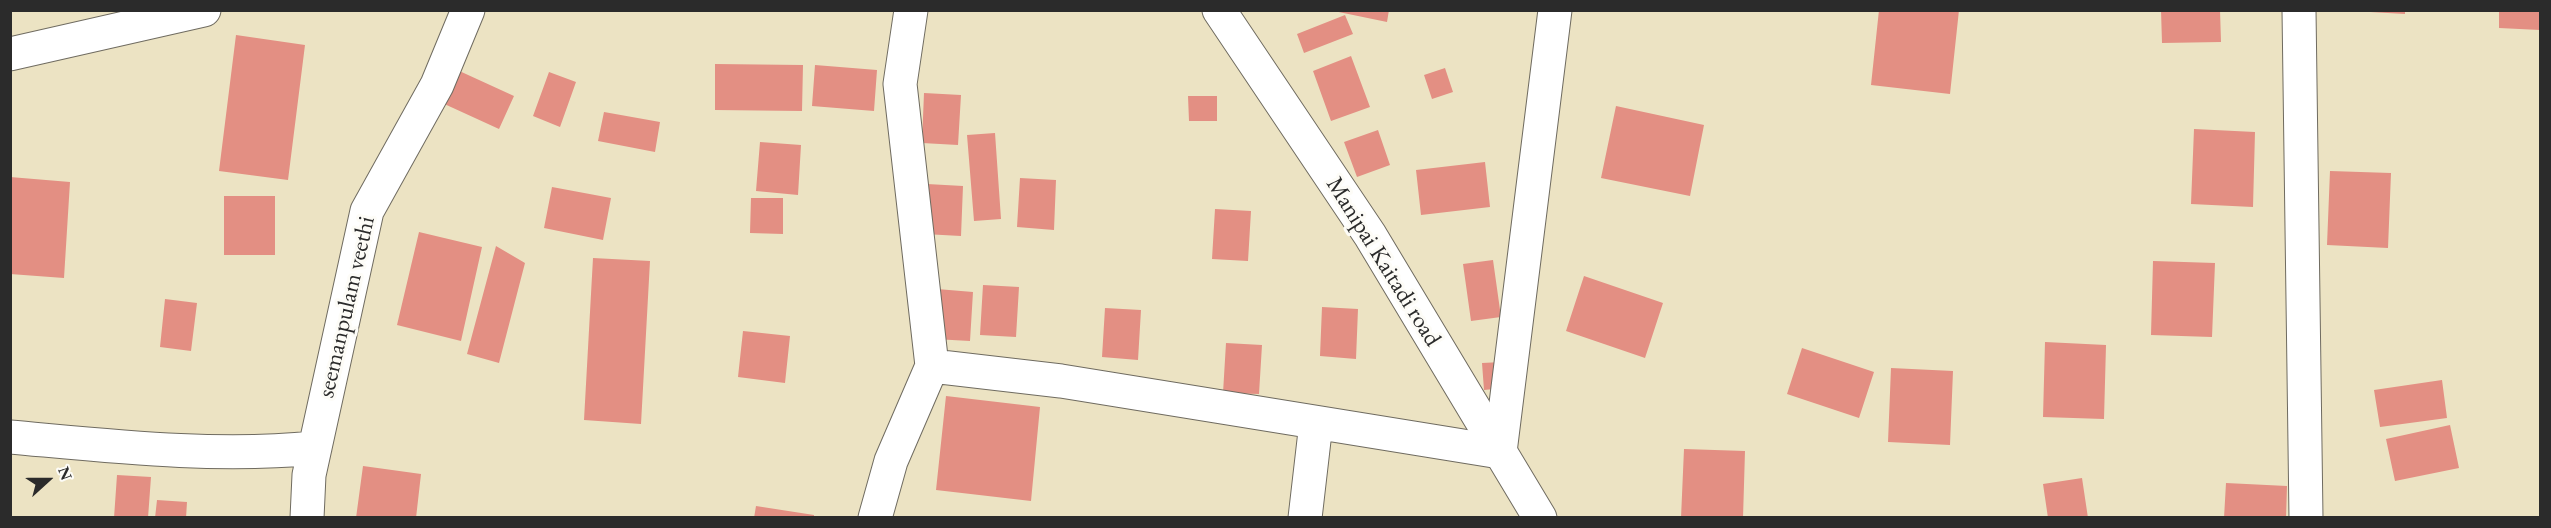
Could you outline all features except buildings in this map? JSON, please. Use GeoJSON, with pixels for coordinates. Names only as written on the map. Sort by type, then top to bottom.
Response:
{"type":"FeatureCollection","features":[{"type":"Feature","properties":{"kind":"street"},"geometry":{"type":"LineString","coordinates":[[10,54],[204,10]]}},
{"type":"Feature","properties":{"kind":"street","name":"seemanpulam veethi"},"geometry":{"type":"LineString","coordinates":[[307,518],[309,475],[367,211],[437,85],[468,10]]}},
{"type":"Feature","properties":{"kind":"street"},"geometry":{"type":"LineString","coordinates":[[875,518],[891,461],[932,366],[900,84],[911,10]]}},
{"type":"Feature","properties":{"kind":"street","name":"Manipai Kaitadi road"},"geometry":{"type":"LineString","coordinates":[[1218,10],[1370,235],[1540,518]]}},
{"type":"Feature","properties":{"kind":"street"},"geometry":{"type":"LineString","coordinates":[[932,366],[1061,381],[1500,453],[1555,10]]}},
{"type":"Feature","properties":{"kind":"street"},"geometry":{"type":"LineString","coordinates":[[2299,10],[2306,518]]}},
{"type":"Feature","properties":{"kind":"street"},"geometry":{"type":"LineString","coordinates":[[1305,518],[1316,423]]}},
{"type":"Feature","properties":{"kind":"street"},"geometry":{"type":"LineString","coordinates":[[10,436],[140,449],[281,451],[315,448]]}}]}
